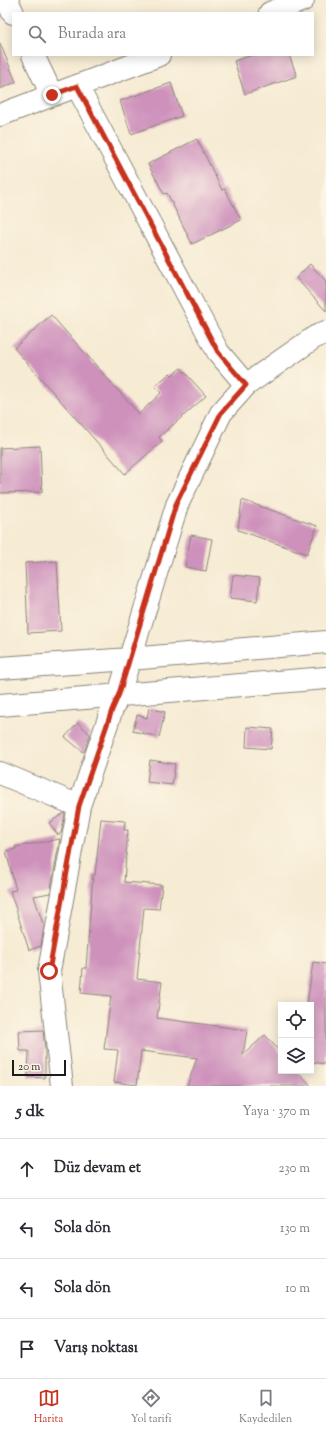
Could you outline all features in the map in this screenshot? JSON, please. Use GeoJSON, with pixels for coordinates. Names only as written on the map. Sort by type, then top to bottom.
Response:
{"type":"FeatureCollection","features":[{"type":"Feature","properties":{"kind":"street"},"geometry":{"type":"LineString","coordinates":[[7,0],[13,12]]}},
{"type":"Feature","properties":{"kind":"street"},"geometry":{"type":"LineString","coordinates":[[273,12],[303,0]]}},
{"type":"Feature","properties":{"kind":"street"},"geometry":{"type":"LineString","coordinates":[[33,56],[52,95]]}},
{"type":"Feature","properties":{"kind":"street"},"geometry":{"type":"LineString","coordinates":[[0,115],[156,56]]}},
{"type":"Feature","properties":{"kind":"street"},"geometry":{"type":"LineString","coordinates":[[77,86],[218,352],[246,385]]}},
{"type":"Feature","properties":{"kind":"street"},"geometry":{"type":"LineString","coordinates":[[62,1086],[49,971],[79,806],[112,710],[119,694],[176,504],[221,413],[246,385],[315,337],[326,332]]}},
{"type":"Feature","properties":{"kind":"street"},"geometry":{"type":"LineString","coordinates":[[0,668],[130,659],[326,642]]}},
{"type":"Feature","properties":{"kind":"street"},"geometry":{"type":"LineString","coordinates":[[0,705],[326,678]]}},
{"type":"Feature","properties":{"kind":"street"},"geometry":{"type":"LineString","coordinates":[[0,773],[79,806]]}},
{"type":"Feature","properties":{"kind":"building"},"geometry":{"type":"Polygon","coordinates":[[[0,43],[16,82],[0,89],[0,43]]]}},
{"type":"Feature","properties":{"kind":"building"},"geometry":{"type":"Polygon","coordinates":[[[249,56],[289,56],[297,76],[245,94],[234,61],[249,56]]]}},
{"type":"Feature","properties":{"kind":"building"},"geometry":{"type":"Polygon","coordinates":[[[171,83],[182,116],[131,134],[120,101],[171,83]]]}},
{"type":"Feature","properties":{"kind":"building"},"geometry":{"type":"Polygon","coordinates":[[[197,139],[222,190],[225,189],[241,220],[192,244],[167,193],[164,194],[148,164],[197,139]]]}},
{"type":"Feature","properties":{"kind":"building"},"geometry":{"type":"Polygon","coordinates":[[[310,264],[326,281],[326,311],[296,278],[310,264]]]}},
{"type":"Feature","properties":{"kind":"building"},"geometry":{"type":"Polygon","coordinates":[[[51,315],[139,414],[161,393],[155,386],[170,373],[172,375],[181,368],[206,396],[159,437],[162,441],[125,474],[14,348],[51,315]]]}},
{"type":"Feature","properties":{"kind":"building"},"geometry":{"type":"Polygon","coordinates":[[[40,446],[42,492],[0,493],[0,448],[40,446]]]}},
{"type":"Feature","properties":{"kind":"building"},"geometry":{"type":"Polygon","coordinates":[[[242,500],[317,526],[307,554],[238,530],[242,500]]]}},
{"type":"Feature","properties":{"kind":"building"},"geometry":{"type":"Polygon","coordinates":[[[191,535],[212,539],[206,571],[185,567],[191,535]]]}},
{"type":"Feature","properties":{"kind":"building"},"geometry":{"type":"Polygon","coordinates":[[[57,561],[61,631],[28,633],[25,563],[57,561]]]}},
{"type":"Feature","properties":{"kind":"building"},"geometry":{"type":"Polygon","coordinates":[[[233,575],[260,578],[257,601],[230,598],[233,575]]]}},
{"type":"Feature","properties":{"kind":"building"},"geometry":{"type":"Polygon","coordinates":[[[149,708],[165,712],[159,737],[133,731],[137,715],[147,718],[149,708]]]}},
{"type":"Feature","properties":{"kind":"building"},"geometry":{"type":"Polygon","coordinates":[[[78,723],[90,734],[83,752],[65,737],[78,723]]]}},
{"type":"Feature","properties":{"kind":"building"},"geometry":{"type":"Polygon","coordinates":[[[247,727],[273,729],[271,749],[246,747],[247,727]]]}},
{"type":"Feature","properties":{"kind":"building"},"geometry":{"type":"Polygon","coordinates":[[[150,760],[175,764],[172,785],[147,782],[150,760]]]}},
{"type":"Feature","properties":{"kind":"building"},"geometry":{"type":"Polygon","coordinates":[[[64,813],[61,833],[58,835],[49,823],[64,813]]]}},
{"type":"Feature","properties":{"kind":"building"},"geometry":{"type":"Polygon","coordinates":[[[101,819],[125,821],[124,830],[128,830],[124,882],[162,885],[159,909],[144,908],[137,979],[162,982],[157,1018],[247,1030],[243,1055],[265,1035],[278,1050],[278,1074],[300,1074],[311,1086],[187,1086],[197,1058],[141,1051],[137,1085],[114,1082],[118,1050],[104,1049],[111,996],[81,993],[83,968],[86,968],[93,875],[95,875],[101,819]]]}},
{"type":"Feature","properties":{"kind":"building"},"geometry":{"type":"Polygon","coordinates":[[[60,839],[50,893],[34,896],[44,927],[41,946],[29,950],[10,891],[16,890],[6,851],[16,849],[15,847],[60,839]]]}},
{"type":"Feature","properties":{"kind":"building"},"geometry":{"type":"Polygon","coordinates":[[[313,962],[326,964],[326,1064],[314,1062],[314,1002],[307,1002],[313,962]]]}},
{"type":"Feature","properties":{"kind":"building"},"geometry":{"type":"Polygon","coordinates":[[[43,1030],[45,1078],[28,1077],[29,1051],[20,1051],[19,1031],[43,1030]]]}},
{"type":"Feature","properties":{"kind":"route"},"geometry":{"type":"LineString","coordinates":[[49,971],[79,806],[112,710],[119,694],[176,504],[221,413],[246,385],[218,352],[77,86],[52,95]]}}]}
